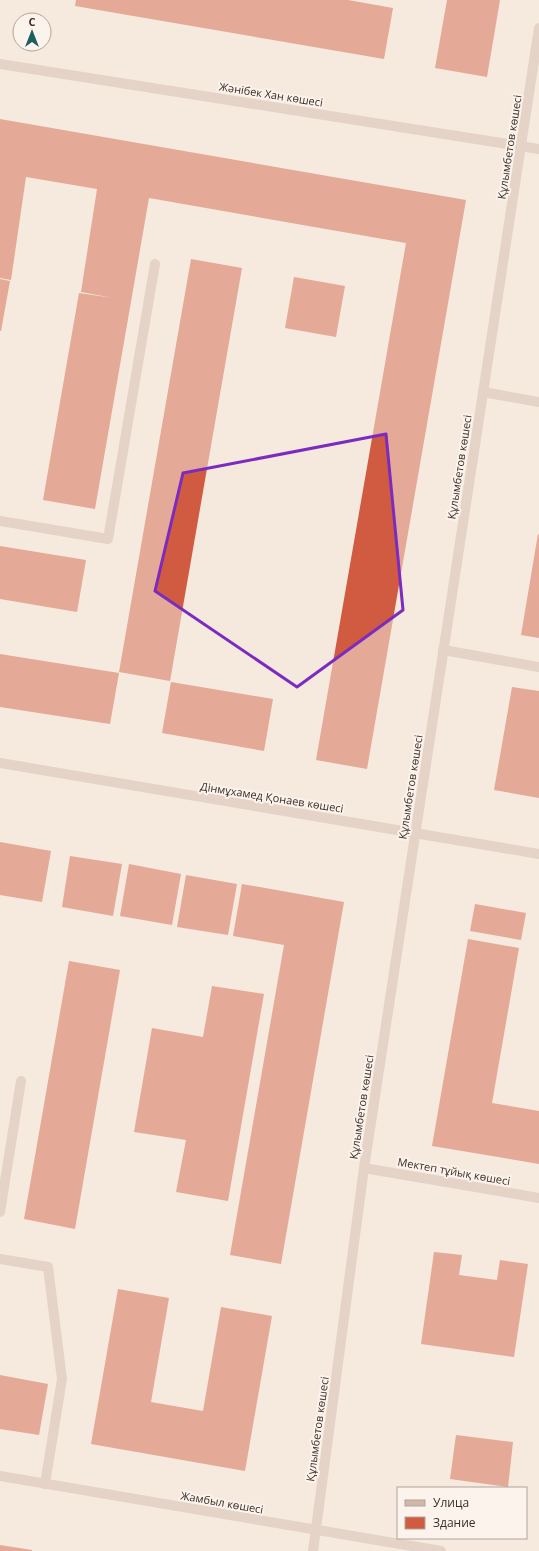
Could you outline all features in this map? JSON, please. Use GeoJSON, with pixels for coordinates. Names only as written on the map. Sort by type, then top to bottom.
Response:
{"type":"FeatureCollection","features":[{"type":"Feature","properties":{"kind":"street","name":"Құлымбетов көшесі"},"geometry":{"type":"LineString","coordinates":[[313,1551],[364,1168],[539,28]]}},
{"type":"Feature","properties":{"kind":"street","name":"Жәнібек Хан көшесі"},"geometry":{"type":"LineString","coordinates":[[0,64],[539,149]]}},
{"type":"Feature","properties":{"kind":"street"},"geometry":{"type":"LineString","coordinates":[[0,521],[108,539],[155,264]]}},
{"type":"Feature","properties":{"kind":"street"},"geometry":{"type":"LineString","coordinates":[[483,392],[539,402]]}},
{"type":"Feature","properties":{"kind":"street"},"geometry":{"type":"LineString","coordinates":[[443,650],[539,667]]}},
{"type":"Feature","properties":{"kind":"street","name":"Дінмұхамед Қонаев көшесі"},"geometry":{"type":"LineString","coordinates":[[0,764],[415,832],[539,854]]}},
{"type":"Feature","properties":{"kind":"street"},"geometry":{"type":"LineString","coordinates":[[0,1212],[21,1081]]}},
{"type":"Feature","properties":{"kind":"street","name":"Мектеп тұйық көшесі"},"geometry":{"type":"LineString","coordinates":[[364,1168],[539,1198]]}},
{"type":"Feature","properties":{"kind":"street"},"geometry":{"type":"LineString","coordinates":[[0,1259],[48,1267],[62,1379],[45,1484]]}},
{"type":"Feature","properties":{"kind":"street","name":"Жамбыл көшесі"},"geometry":{"type":"LineString","coordinates":[[0,1476],[441,1551]]}},
{"type":"Feature","properties":{"kind":"highlighted area"},"geometry":{"type":"Polygon","coordinates":[[[386,434],[403,610],[297,687],[155,591],[183,473],[386,434]]]}},
{"type":"Feature","properties":{"kind":"building"},"geometry":{"type":"Polygon","coordinates":[[[76,0],[348,0],[393,8],[384,59],[75,6],[76,0]]]}},
{"type":"Feature","properties":{"kind":"building"},"geometry":{"type":"Polygon","coordinates":[[[447,0],[500,0],[487,77],[435,68],[447,0]]]}},
{"type":"Feature","properties":{"kind":"building"},"geometry":{"type":"Polygon","coordinates":[[[0,119],[466,200],[367,769],[316,760],[406,243],[149,198],[95,509],[43,500],[79,293],[113,298],[81,292],[97,189],[26,177],[11,280],[0,278],[0,119]]]}},
{"type":"Feature","properties":{"kind":"building"},"geometry":{"type":"Polygon","coordinates":[[[191,259],[242,268],[170,681],[119,672],[191,259]]]}},
{"type":"Feature","properties":{"kind":"building"},"geometry":{"type":"Polygon","coordinates":[[[294,277],[345,286],[336,337],[285,328],[294,277]]]}},
{"type":"Feature","properties":{"kind":"building"},"geometry":{"type":"Polygon","coordinates":[[[0,279],[10,281],[1,331],[0,331],[0,279]]]}},
{"type":"Feature","properties":{"kind":"building"},"geometry":{"type":"Polygon","coordinates":[[[538,534],[539,535],[539,638],[521,635],[538,534]]]}},
{"type":"Feature","properties":{"kind":"building"},"geometry":{"type":"Polygon","coordinates":[[[0,546],[86,560],[77,612],[0,599],[0,546]]]}},
{"type":"Feature","properties":{"kind":"building"},"geometry":{"type":"Polygon","coordinates":[[[0,654],[119,673],[110,724],[0,707],[0,654]]]}},
{"type":"Feature","properties":{"kind":"building"},"geometry":{"type":"Polygon","coordinates":[[[171,682],[273,699],[264,751],[162,733],[171,682]]]}},
{"type":"Feature","properties":{"kind":"building"},"geometry":{"type":"Polygon","coordinates":[[[512,687],[539,691],[539,798],[494,790],[512,687]]]}},
{"type":"Feature","properties":{"kind":"building"},"geometry":{"type":"Polygon","coordinates":[[[0,842],[51,851],[42,902],[0,895],[0,842]]]}},
{"type":"Feature","properties":{"kind":"building"},"geometry":{"type":"Polygon","coordinates":[[[70,856],[122,864],[113,916],[62,907],[70,856]]]}},
{"type":"Feature","properties":{"kind":"building"},"geometry":{"type":"Polygon","coordinates":[[[129,864],[181,874],[172,925],[120,916],[129,864]]]}},
{"type":"Feature","properties":{"kind":"building"},"geometry":{"type":"Polygon","coordinates":[[[186,875],[237,884],[228,935],[177,927],[186,875]]]}},
{"type":"Feature","properties":{"kind":"building"},"geometry":{"type":"Polygon","coordinates":[[[242,884],[344,902],[281,1264],[230,1255],[284,945],[233,936],[242,884]]]}},
{"type":"Feature","properties":{"kind":"building"},"geometry":{"type":"Polygon","coordinates":[[[475,904],[526,913],[521,940],[470,931],[475,904]]]}},
{"type":"Feature","properties":{"kind":"building"},"geometry":{"type":"Polygon","coordinates":[[[468,939],[519,948],[492,1103],[539,1111],[539,1164],[432,1146],[468,939]]]}},
{"type":"Feature","properties":{"kind":"building"},"geometry":{"type":"Polygon","coordinates":[[[69,961],[120,970],[75,1229],[24,1219],[69,961]]]}},
{"type":"Feature","properties":{"kind":"building"},"geometry":{"type":"Polygon","coordinates":[[[212,986],[264,994],[228,1201],[176,1192],[186,1140],[134,1132],[152,1028],[203,1037],[212,986]]]}},
{"type":"Feature","properties":{"kind":"building"},"geometry":{"type":"Polygon","coordinates":[[[434,1252],[462,1255],[459,1275],[497,1280],[500,1260],[528,1264],[514,1357],[421,1344],[434,1252]]]}},
{"type":"Feature","properties":{"kind":"building"},"geometry":{"type":"Polygon","coordinates":[[[118,1289],[169,1298],[151,1402],[168,1405],[203,1411],[221,1307],[272,1316],[245,1471],[91,1444],[118,1289]]]}},
{"type":"Feature","properties":{"kind":"building"},"geometry":{"type":"Polygon","coordinates":[[[0,1375],[48,1384],[39,1435],[0,1429],[0,1375]]]}},
{"type":"Feature","properties":{"kind":"building"},"geometry":{"type":"Polygon","coordinates":[[[456,1435],[513,1442],[508,1487],[450,1479],[456,1435]]]}},
{"type":"Feature","properties":{"kind":"building"},"geometry":{"type":"Polygon","coordinates":[[[0,1545],[32,1550],[32,1551],[0,1551],[0,1545]]]}}]}
